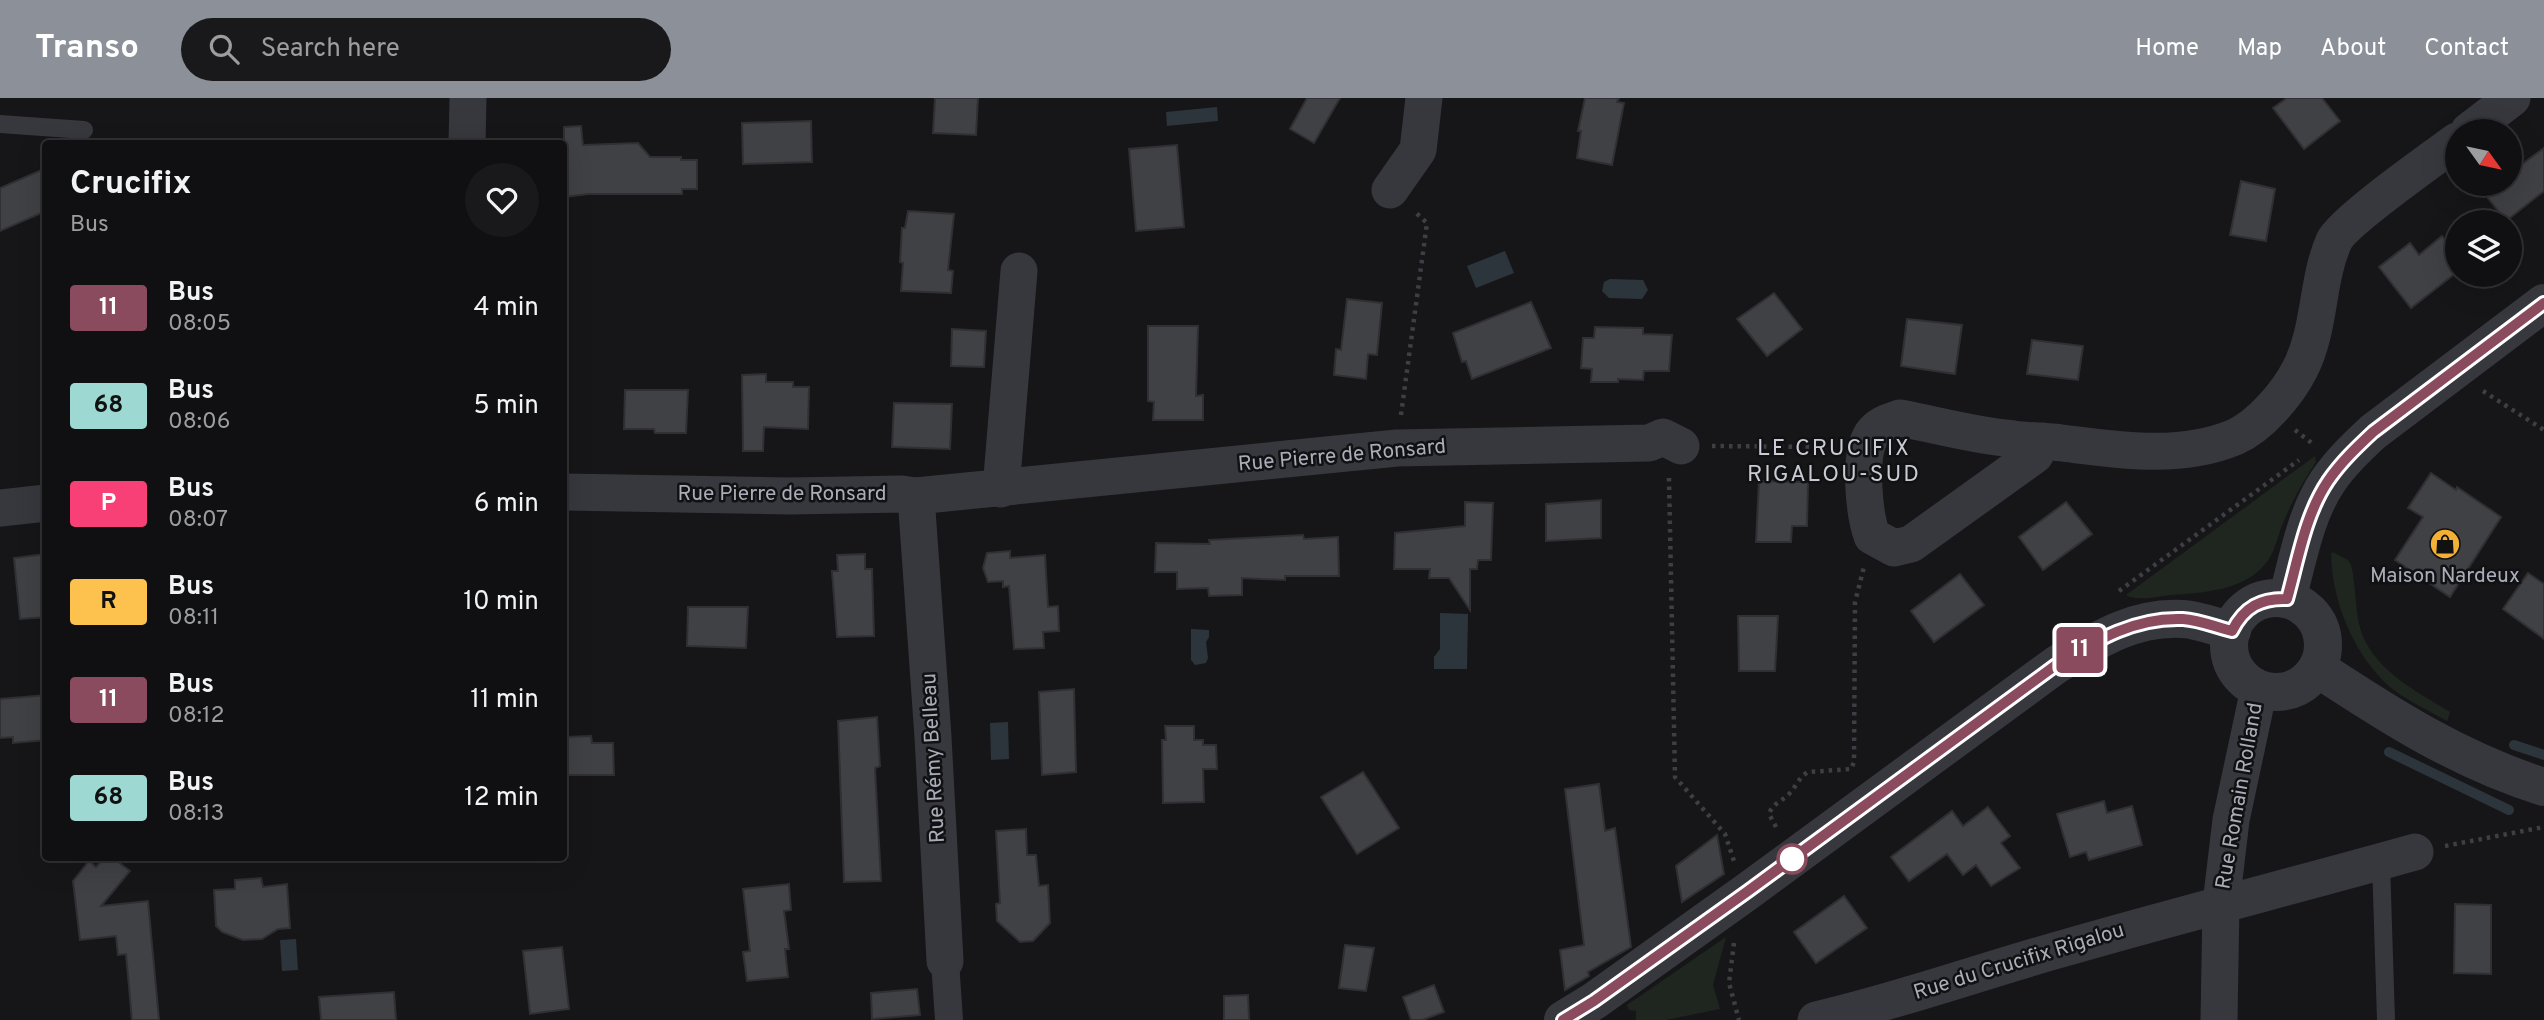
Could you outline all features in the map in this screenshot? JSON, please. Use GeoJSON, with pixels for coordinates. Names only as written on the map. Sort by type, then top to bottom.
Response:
{"type":"FeatureCollection","features":[{"type":"Feature","properties":{"kind":"street"},"geometry":{"type":"LineString","coordinates":[[467,140],[468,98]]}},
{"type":"Feature","properties":{"kind":"street"},"geometry":{"type":"LineString","coordinates":[[1390,190],[1418,150],[1424,98]]}},
{"type":"Feature","properties":{"kind":"street"},"geometry":{"type":"LineString","coordinates":[[2485,119],[2512,98]]}},
{"type":"Feature","properties":{"kind":"street"},"geometry":{"type":"LineString","coordinates":[[2042,441],[2035,455],[1911,544],[1894,548],[1872,536],[1866,518],[1864,450],[1872,434],[1882,424],[1899,418],[2013,439],[2042,441],[2120,450],[2168,452],[2237,436],[2285,394],[2299,371],[2312,344],[2326,266],[2335,238],[2445,150]]}},
{"type":"Feature","properties":{"kind":"street"},"geometry":{"type":"LineString","coordinates":[[1001,489],[1019,271]]}},
{"type":"Feature","properties":{"kind":"street"},"geometry":{"type":"LineString","coordinates":[[2287,599],[2307,524],[2327,482],[2350,453],[2373,432],[2544,303]]}},
{"type":"Feature","properties":{"kind":"street","name":"Rue Pierre de Ronsard"},"geometry":{"type":"LineString","coordinates":[[567,492],[916,496],[1397,448],[1649,443],[1663,436],[1681,446]]}},
{"type":"Feature","properties":{"kind":"street","name":"Rue Rémy Belleau"},"geometry":{"type":"LineString","coordinates":[[916,496],[949,1020]]}},
{"type":"Feature","properties":{"kind":"street"},"geometry":{"type":"LineString","coordinates":[[0,508],[42,503]]}},
{"type":"Feature","properties":{"kind":"street"},"geometry":{"type":"LineString","coordinates":[[2273,598],[2287,599],[2312,614],[2323,640],[2322,654],[2309,679],[2298,687],[2272,692],[2259,689],[2247,682],[2234,665],[2230,645],[2232,631],[2238,618],[2248,608],[2273,598]]}},
{"type":"Feature","properties":{"kind":"street"},"geometry":{"type":"LineString","coordinates":[[1563,1020],[1594,1001],[1748,891],[2056,665],[2105,635],[2128,625],[2153,620],[2186,619],[2232,631]]}},
{"type":"Feature","properties":{"kind":"street"},"geometry":{"type":"LineString","coordinates":[[2317,668],[2392,718],[2456,753],[2544,787]]}},
{"type":"Feature","properties":{"kind":"street","name":"Rue Romain Rolland"},"geometry":{"type":"LineString","coordinates":[[2219,1020],[2221,904],[2231,820],[2259,689]]}},
{"type":"Feature","properties":{"kind":"street","name":"Rue Romain Rolland"},"geometry":{"type":"LineString","coordinates":[[2221,904],[2398,857]]}},
{"type":"Feature","properties":{"kind":"street","name":"Rue du Crucifix Rigalou"},"geometry":{"type":"LineString","coordinates":[[1816,1020],[1873,1007],[1979,972],[2221,904]]}},
{"type":"Feature","properties":{"kind":"lane"},"geometry":{"type":"LineString","coordinates":[[0,124],[85,130]]}},
{"type":"Feature","properties":{"kind":"lane"},"geometry":{"type":"LineString","coordinates":[[2386,1020],[2398,857]]}},
{"type":"Feature","properties":{"kind":"path"},"geometry":{"type":"LineString","coordinates":[[1390,190],[1427,223],[1397,448]]}},
{"type":"Feature","properties":{"kind":"path"},"geometry":{"type":"LineString","coordinates":[[2474,384],[2544,430]]}},
{"type":"Feature","properties":{"kind":"path"},"geometry":{"type":"LineString","coordinates":[[1736,866],[1726,834],[1675,778],[1668,481],[1681,446],[1843,447],[1864,450]]}},
{"type":"Feature","properties":{"kind":"path"},"geometry":{"type":"LineString","coordinates":[[2115,594],[2305,456]]}},
{"type":"Feature","properties":{"kind":"path"},"geometry":{"type":"LineString","coordinates":[[1780,836],[1769,814],[1772,806],[1791,793],[1808,772],[1851,769],[1854,762],[1855,602],[1872,536]]}},
{"type":"Feature","properties":{"kind":"path"},"geometry":{"type":"LineString","coordinates":[[2398,857],[2544,827]]}},
{"type":"Feature","properties":{"kind":"path"},"geometry":{"type":"LineString","coordinates":[[1735,937],[1729,983],[1739,1020]]}},
{"type":"Feature","properties":{"kind":"shaded area"},"geometry":{"type":"Polygon","coordinates":[[[1217,107],[1218,121],[1167,126],[1166,112],[1217,107]]]}},
{"type":"Feature","properties":{"kind":"shaded area"},"geometry":{"type":"Polygon","coordinates":[[[1505,251],[1514,273],[1476,288],[1467,266],[1505,251]]]}},
{"type":"Feature","properties":{"kind":"shaded area"},"geometry":{"type":"Polygon","coordinates":[[[1610,279],[1643,280],[1648,290],[1642,299],[1609,298],[1602,291],[1604,282],[1610,279]]]}},
{"type":"Feature","properties":{"kind":"shaded area"},"geometry":{"type":"Polygon","coordinates":[[[2315,456],[2316,462],[2292,503],[2271,555],[2257,572],[2236,584],[2210,591],[2142,598],[2126,595],[2315,456]]]}},
{"type":"Feature","properties":{"kind":"shaded area"},"geometry":{"type":"Polygon","coordinates":[[[2333,552],[2348,560],[2351,565],[2359,624],[2364,640],[2383,666],[2396,677],[2450,712],[2447,721],[2390,687],[2366,659],[2347,626],[2341,609],[2332,572],[2333,552]]]}},
{"type":"Feature","properties":{"kind":"shaded area"},"geometry":{"type":"Polygon","coordinates":[[[1440,613],[1468,614],[1467,669],[1434,669],[1434,657],[1440,649],[1440,613]]]}},
{"type":"Feature","properties":{"kind":"shaded area"},"geometry":{"type":"Polygon","coordinates":[[[1191,629],[1209,630],[1206,663],[1195,665],[1191,660],[1191,629]]]}},
{"type":"Feature","properties":{"kind":"shaded area"},"geometry":{"type":"Polygon","coordinates":[[[1008,722],[1009,759],[991,760],[990,723],[1008,722]]]}},
{"type":"Feature","properties":{"kind":"shaded area"},"geometry":{"type":"Polygon","coordinates":[[[1726,937],[1713,985],[1720,1009],[1666,1020],[1636,1020],[1636,1011],[1629,1010],[1627,1005],[1726,937]]]}},
{"type":"Feature","properties":{"kind":"shaded area"},"geometry":{"type":"Polygon","coordinates":[[[296,939],[298,970],[282,971],[280,940],[296,939]]]}},
{"type":"Feature","properties":{"kind":"building"},"geometry":{"type":"Polygon","coordinates":[[[935,98],[978,98],[976,135],[933,133],[935,98]]]}},
{"type":"Feature","properties":{"kind":"building"},"geometry":{"type":"Polygon","coordinates":[[[1307,98],[1340,98],[1314,143],[1290,129],[1307,98]]]}},
{"type":"Feature","properties":{"kind":"building"},"geometry":{"type":"Polygon","coordinates":[[[1585,98],[1619,98],[1617,102],[1624,103],[1612,165],[1577,158],[1581,131],[1578,131],[1585,98]]]}},
{"type":"Feature","properties":{"kind":"building"},"geometry":{"type":"Polygon","coordinates":[[[2287,98],[2322,98],[2340,121],[2304,149],[2273,108],[2287,98]]]}},
{"type":"Feature","properties":{"kind":"building"},"geometry":{"type":"Polygon","coordinates":[[[811,121],[812,162],[743,164],[742,123],[811,121]]]}},
{"type":"Feature","properties":{"kind":"building"},"geometry":{"type":"Polygon","coordinates":[[[581,126],[583,145],[638,143],[650,157],[697,160],[697,189],[682,189],[682,194],[588,194],[567,197],[567,140],[564,140],[564,127],[581,126]]]}},
{"type":"Feature","properties":{"kind":"building"},"geometry":{"type":"Polygon","coordinates":[[[1177,145],[1184,227],[1136,231],[1129,149],[1177,145]]]}},
{"type":"Feature","properties":{"kind":"building"},"geometry":{"type":"Polygon","coordinates":[[[2544,148],[2544,191],[2520,210],[2497,210],[2486,196],[2522,196],[2522,164],[2544,148]]]}},
{"type":"Feature","properties":{"kind":"building"},"geometry":{"type":"Polygon","coordinates":[[[42,170],[42,213],[0,231],[0,188],[42,170]]]}},
{"type":"Feature","properties":{"kind":"building"},"geometry":{"type":"Polygon","coordinates":[[[2241,181],[2275,189],[2266,241],[2230,235],[2241,181]]]}},
{"type":"Feature","properties":{"kind":"building"},"geometry":{"type":"Polygon","coordinates":[[[908,211],[954,214],[948,270],[953,271],[951,293],[901,291],[902,228],[905,228],[908,211]]]}},
{"type":"Feature","properties":{"kind":"building"},"geometry":{"type":"Polygon","coordinates":[[[2442,236],[2445,240],[2445,281],[2411,308],[2379,267],[2410,243],[2419,255],[2442,236]]]}},
{"type":"Feature","properties":{"kind":"building"},"geometry":{"type":"Polygon","coordinates":[[[1774,293],[1802,329],[1767,356],[1737,319],[1774,293]]]}},
{"type":"Feature","properties":{"kind":"building"},"geometry":{"type":"Polygon","coordinates":[[[1347,299],[1382,303],[1377,355],[1368,354],[1366,379],[1334,375],[1336,349],[1341,350],[1347,299]]]}},
{"type":"Feature","properties":{"kind":"building"},"geometry":{"type":"Polygon","coordinates":[[[1531,302],[1551,348],[1472,379],[1466,361],[1462,362],[1453,333],[1531,302]]]}},
{"type":"Feature","properties":{"kind":"building"},"geometry":{"type":"Polygon","coordinates":[[[1907,319],[1962,325],[1955,374],[1901,366],[1907,319]]]}},
{"type":"Feature","properties":{"kind":"building"},"geometry":{"type":"Polygon","coordinates":[[[1148,326],[1198,326],[1196,396],[1203,395],[1203,420],[1153,420],[1154,402],[1148,401],[1148,326]]]}},
{"type":"Feature","properties":{"kind":"building"},"geometry":{"type":"Polygon","coordinates":[[[1595,327],[1643,328],[1643,334],[1672,335],[1669,371],[1644,371],[1643,380],[1591,382],[1592,369],[1581,368],[1583,338],[1594,338],[1595,327]]]}},
{"type":"Feature","properties":{"kind":"building"},"geometry":{"type":"Polygon","coordinates":[[[952,329],[986,331],[984,367],[951,366],[952,329]]]}},
{"type":"Feature","properties":{"kind":"building"},"geometry":{"type":"Polygon","coordinates":[[[2032,340],[2083,346],[2078,380],[2027,374],[2032,340]]]}},
{"type":"Feature","properties":{"kind":"building"},"geometry":{"type":"Polygon","coordinates":[[[766,374],[766,382],[793,382],[793,387],[809,387],[808,429],[764,427],[763,451],[743,451],[742,375],[766,374]]]}},
{"type":"Feature","properties":{"kind":"building"},"geometry":{"type":"Polygon","coordinates":[[[625,390],[688,390],[686,433],[624,429],[625,390]]]}},
{"type":"Feature","properties":{"kind":"building"},"geometry":{"type":"Polygon","coordinates":[[[894,403],[952,404],[950,449],[892,447],[894,403]]]}},
{"type":"Feature","properties":{"kind":"building","name":"Maison Nardeux"},"geometry":{"type":"Polygon","coordinates":[[[2431,473],[2501,517],[2450,597],[2395,560],[2423,517],[2408,508],[2431,473]]]}},
{"type":"Feature","properties":{"kind":"building"},"geometry":{"type":"Polygon","coordinates":[[[1759,481],[1808,482],[1807,526],[1792,526],[1791,542],[1756,542],[1759,481]]]}},
{"type":"Feature","properties":{"kind":"building"},"geometry":{"type":"Polygon","coordinates":[[[1601,500],[1601,538],[1546,541],[1546,504],[1601,500]]]}},
{"type":"Feature","properties":{"kind":"building"},"geometry":{"type":"Polygon","coordinates":[[[1465,502],[1493,503],[1491,560],[1478,560],[1477,569],[1470,569],[1470,610],[1449,578],[1429,578],[1430,569],[1394,569],[1395,533],[1465,526],[1465,502]]]}},
{"type":"Feature","properties":{"kind":"building"},"geometry":{"type":"Polygon","coordinates":[[[2066,502],[2092,534],[2043,570],[2019,537],[2066,502]]]}},
{"type":"Feature","properties":{"kind":"building"},"geometry":{"type":"Polygon","coordinates":[[[1303,535],[1304,539],[1338,537],[1339,576],[1285,576],[1285,580],[1242,578],[1242,595],[1209,596],[1208,588],[1177,589],[1177,572],[1155,572],[1156,543],[1210,544],[1209,540],[1303,535]]]}},
{"type":"Feature","properties":{"kind":"building"},"geometry":{"type":"Polygon","coordinates":[[[1010,551],[1010,558],[1045,555],[1048,607],[1058,606],[1059,631],[1043,632],[1044,648],[1014,649],[1009,586],[1003,587],[1003,581],[988,582],[983,568],[987,553],[1010,551]]]}},
{"type":"Feature","properties":{"kind":"building"},"geometry":{"type":"Polygon","coordinates":[[[42,554],[42,617],[20,619],[14,558],[42,554]]]}},
{"type":"Feature","properties":{"kind":"building"},"geometry":{"type":"Polygon","coordinates":[[[865,554],[865,569],[872,569],[874,636],[837,637],[832,571],[838,571],[837,555],[865,554]]]}},
{"type":"Feature","properties":{"kind":"building"},"geometry":{"type":"Polygon","coordinates":[[[2528,573],[2544,584],[2544,639],[2503,609],[2528,573]]]}},
{"type":"Feature","properties":{"kind":"building"},"geometry":{"type":"Polygon","coordinates":[[[1960,574],[1984,605],[1934,642],[1911,611],[1960,574]]]}},
{"type":"Feature","properties":{"kind":"building"},"geometry":{"type":"Polygon","coordinates":[[[688,607],[748,607],[746,648],[687,646],[688,607]]]}},
{"type":"Feature","properties":{"kind":"building"},"geometry":{"type":"Polygon","coordinates":[[[1738,616],[1778,616],[1775,671],[1739,671],[1738,616]]]}},
{"type":"Feature","properties":{"kind":"building"},"geometry":{"type":"Polygon","coordinates":[[[1074,689],[1076,772],[1042,775],[1039,692],[1074,689]]]}},
{"type":"Feature","properties":{"kind":"building"},"geometry":{"type":"Polygon","coordinates":[[[42,695],[42,740],[13,743],[13,737],[0,738],[0,699],[42,695]]]}},
{"type":"Feature","properties":{"kind":"building"},"geometry":{"type":"Polygon","coordinates":[[[877,717],[880,766],[875,768],[881,881],[844,882],[838,721],[877,717]]]}},
{"type":"Feature","properties":{"kind":"building"},"geometry":{"type":"Polygon","coordinates":[[[1165,726],[1194,726],[1194,740],[1203,740],[1203,745],[1216,745],[1217,769],[1203,769],[1204,802],[1163,803],[1162,740],[1166,740],[1165,726]]]}},
{"type":"Feature","properties":{"kind":"building"},"geometry":{"type":"Polygon","coordinates":[[[591,736],[592,743],[613,743],[614,775],[567,775],[567,737],[591,736]]]}},
{"type":"Feature","properties":{"kind":"building"},"geometry":{"type":"Polygon","coordinates":[[[1363,772],[1399,828],[1357,854],[1321,797],[1363,772]]]}},
{"type":"Feature","properties":{"kind":"building"},"geometry":{"type":"Polygon","coordinates":[[[1599,784],[1605,831],[1615,828],[1631,947],[1588,972],[1589,976],[1565,990],[1560,950],[1584,945],[1565,789],[1599,784]]]}},
{"type":"Feature","properties":{"kind":"building"},"geometry":{"type":"Polygon","coordinates":[[[2104,801],[2107,813],[2132,806],[2142,845],[2089,860],[2086,852],[2070,857],[2057,814],[2104,801]]]}},
{"type":"Feature","properties":{"kind":"building"},"geometry":{"type":"Polygon","coordinates":[[[1988,807],[2010,836],[2001,843],[2020,868],[1991,886],[1976,865],[1963,875],[1947,854],[1909,881],[1891,857],[1952,811],[1963,826],[1988,807]]]}},
{"type":"Feature","properties":{"kind":"building"},"geometry":{"type":"Polygon","coordinates":[[[1026,829],[1027,855],[1036,855],[1039,886],[1048,885],[1050,923],[1033,941],[1020,942],[997,921],[996,904],[1000,903],[996,831],[1026,829]]]}},
{"type":"Feature","properties":{"kind":"building"},"geometry":{"type":"Polygon","coordinates":[[[1717,835],[1724,874],[1682,902],[1676,866],[1717,835]]]}},
{"type":"Feature","properties":{"kind":"building"},"geometry":{"type":"Polygon","coordinates":[[[89,861],[96,867],[101,861],[117,861],[130,871],[101,906],[148,901],[159,1020],[132,1020],[126,954],[118,955],[116,936],[80,940],[73,881],[89,861]]]}},
{"type":"Feature","properties":{"kind":"building"},"geometry":{"type":"Polygon","coordinates":[[[261,878],[263,887],[287,884],[290,928],[278,929],[262,939],[243,940],[222,932],[216,926],[214,890],[235,889],[235,880],[261,878]]]}},
{"type":"Feature","properties":{"kind":"building"},"geometry":{"type":"Polygon","coordinates":[[[789,884],[791,910],[784,911],[789,949],[785,949],[788,977],[747,981],[743,952],[750,951],[743,889],[789,884]]]}},
{"type":"Feature","properties":{"kind":"building"},"geometry":{"type":"Polygon","coordinates":[[[1844,896],[1867,928],[1816,963],[1794,932],[1844,896]]]}},
{"type":"Feature","properties":{"kind":"building"},"geometry":{"type":"Polygon","coordinates":[[[2455,904],[2491,905],[2491,974],[2454,973],[2455,904]]]}},
{"type":"Feature","properties":{"kind":"building"},"geometry":{"type":"Polygon","coordinates":[[[1345,945],[1374,948],[1366,991],[1339,988],[1345,945]]]}},
{"type":"Feature","properties":{"kind":"building"},"geometry":{"type":"Polygon","coordinates":[[[562,947],[569,1009],[530,1014],[523,951],[562,947]]]}},
{"type":"Feature","properties":{"kind":"building"},"geometry":{"type":"Polygon","coordinates":[[[1434,985],[1444,1012],[1422,1020],[1411,1020],[1403,997],[1434,985]]]}},
{"type":"Feature","properties":{"kind":"building"},"geometry":{"type":"Polygon","coordinates":[[[917,989],[920,1015],[872,1019],[871,993],[917,989]]]}},
{"type":"Feature","properties":{"kind":"building"},"geometry":{"type":"Polygon","coordinates":[[[394,992],[396,1020],[321,1020],[319,997],[394,992]]]}},
{"type":"Feature","properties":{"kind":"building"},"geometry":{"type":"Polygon","coordinates":[[[1248,995],[1249,1020],[1224,1020],[1224,996],[1248,995]]]}},
{"type":"Feature","properties":{"kind":"waterway"},"geometry":{"type":"LineString","coordinates":[[2514,745],[2544,755]]}},
{"type":"Feature","properties":{"kind":"waterway"},"geometry":{"type":"LineString","coordinates":[[2389,752],[2509,810]]}},
{"type":"Feature","properties":{"kind":"bus line","name":"11"},"geometry":{"type":"LineString","coordinates":[[1563,1020],[1594,1001],[1748,891],[2056,665],[2105,635],[2128,625],[2153,620],[2186,619],[2232,631],[2238,618],[2248,608],[2273,598],[2287,599],[2307,524],[2327,482],[2350,453],[2373,432],[2544,303]]}},
{"type":"Feature","properties":{"kind":"place","name":"Maison Nardeux"},"geometry":{"type":"Point","coordinates":[2445,544]}},
{"type":"Feature","properties":{"kind":"district","name":"LE CRUCIFIX RIGALOU-SUD"},"geometry":{"type":"Point","coordinates":[1834,462]}}]}
